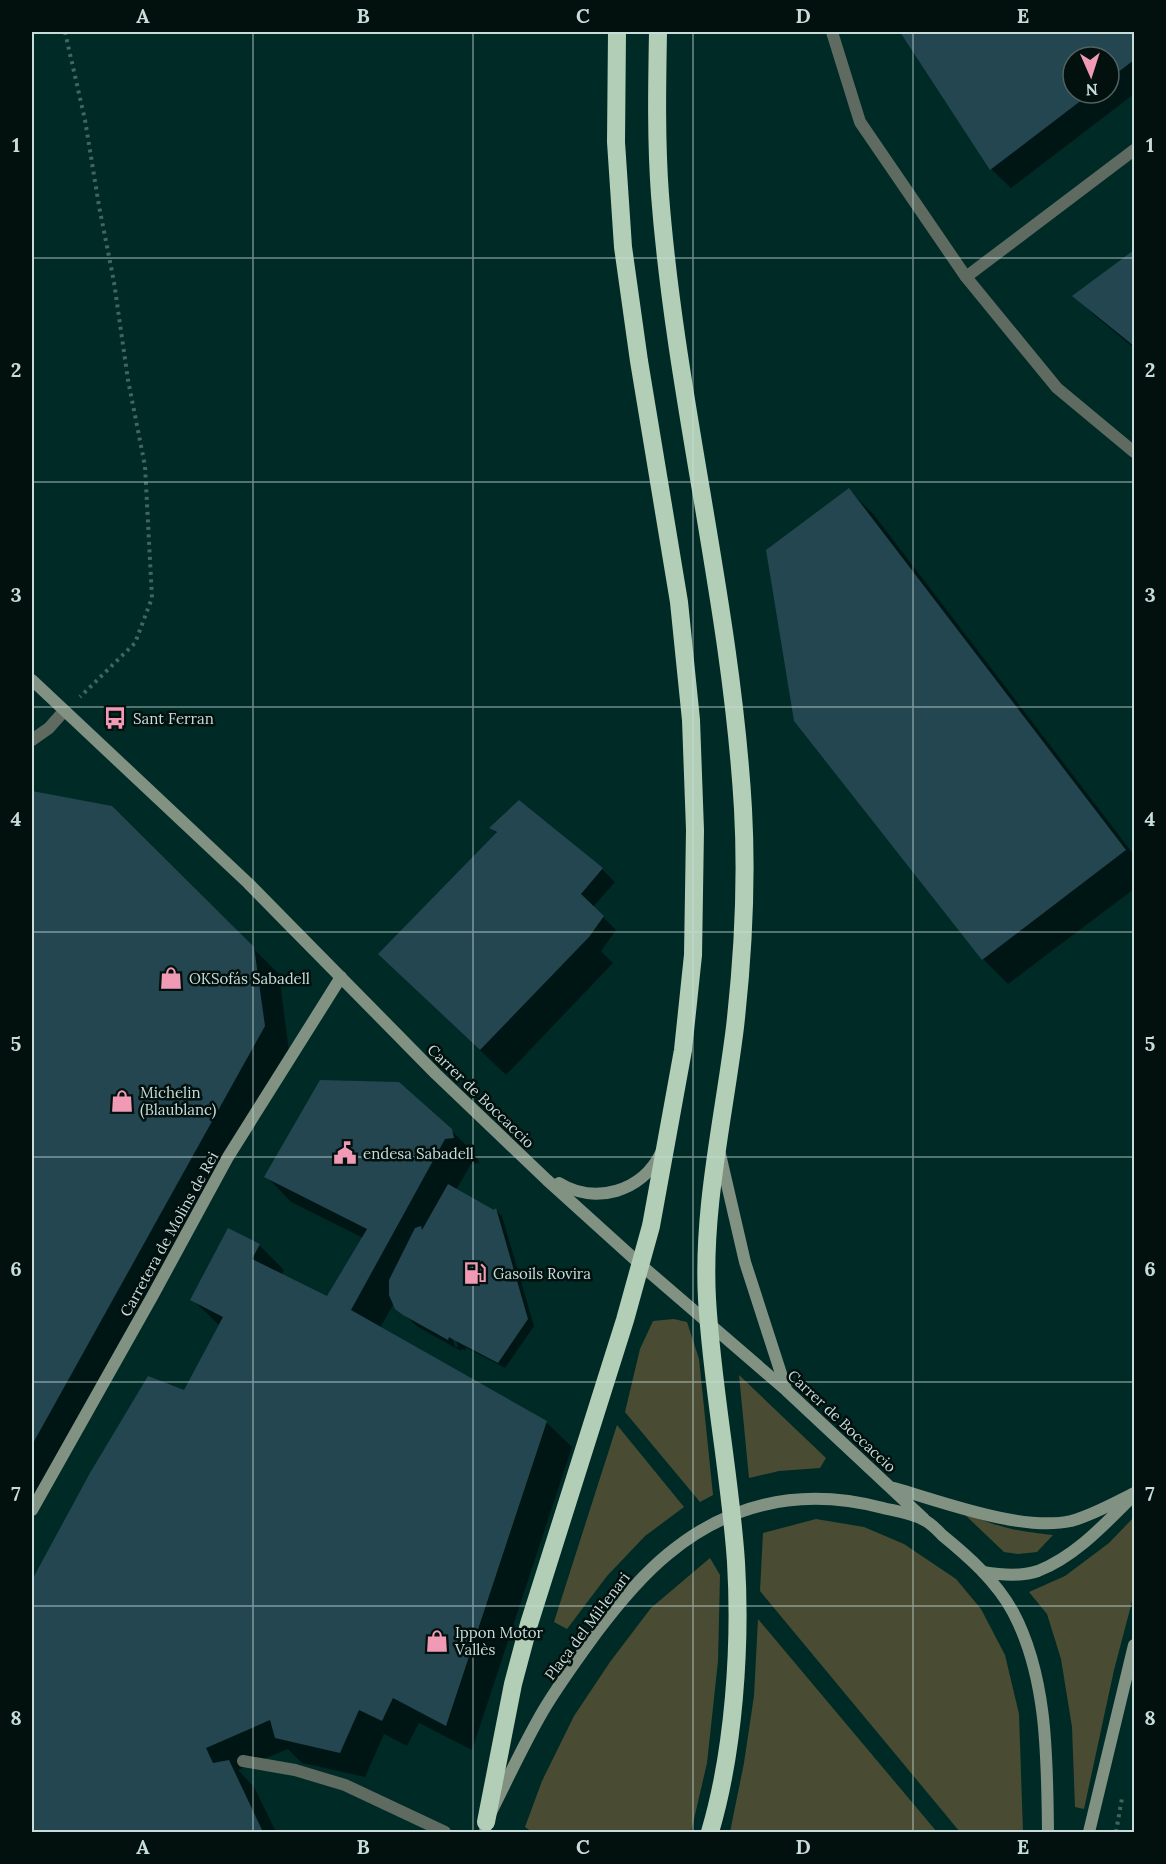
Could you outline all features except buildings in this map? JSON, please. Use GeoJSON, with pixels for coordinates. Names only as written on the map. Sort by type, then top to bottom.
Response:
{"type":"FeatureCollection","features":[{"type":"Feature","properties":{"kind":"highway"},"geometry":{"type":"LineString","coordinates":[[484,1829],[513,1684],[529,1624],[642,1264],[668,1139],[683,1050],[693,955],[695,776],[686,660],[679,602],[639,361],[624,247],[616,142],[617,32]]}},
{"type":"Feature","properties":{"kind":"highway"},"geometry":{"type":"LineString","coordinates":[[658,32],[657,126],[660,196],[679,351],[728,653],[743,812],[741,962],[708,1232],[707,1299],[736,1562],[736,1668],[727,1753],[710,1833]]}},
{"type":"Feature","properties":{"kind":"main road","name":"Carrer de Boccaccio"},"geometry":{"type":"LineString","coordinates":[[32,680],[248,883],[436,1074],[537,1170],[786,1390],[924,1519]]}},
{"type":"Feature","properties":{"kind":"main road","name":"Carretera de Molins de Rei"},"geometry":{"type":"LineString","coordinates":[[32,1510],[228,1157],[341,977]]}},
{"type":"Feature","properties":{"kind":"main road"},"geometry":{"type":"LineString","coordinates":[[537,1170],[570,1190],[582,1194],[607,1194],[620,1190],[639,1179],[659,1158],[668,1139]]}},
{"type":"Feature","properties":{"kind":"main road"},"geometry":{"type":"LineString","coordinates":[[718,1147],[745,1262],[786,1390]]}},
{"type":"Feature","properties":{"kind":"main road"},"geometry":{"type":"LineString","coordinates":[[891,1488],[994,1516],[1035,1523],[1071,1521],[1134,1494]]}},
{"type":"Feature","properties":{"kind":"main road"},"geometry":{"type":"LineString","coordinates":[[983,1572],[1000,1575],[1038,1571],[1065,1556],[1102,1527],[1134,1494]]}},
{"type":"Feature","properties":{"kind":"main road","name":"Plaça del Mil·lenari"},"geometry":{"type":"LineString","coordinates":[[484,1829],[543,1711],[572,1666],[632,1587],[667,1555],[699,1532],[731,1514],[778,1500],[829,1498],[866,1503],[924,1519],[963,1552],[994,1583],[1014,1613],[1022,1632],[1041,1704],[1047,1760],[1048,1833]]}},
{"type":"Feature","properties":{"kind":"main road"},"geometry":{"type":"LineString","coordinates":[[1089,1833],[1134,1645]]}},
{"type":"Feature","properties":{"kind":"street"},"geometry":{"type":"LineString","coordinates":[[832,32],[860,122],[966,277],[1057,388],[1134,452]]}},
{"type":"Feature","properties":{"kind":"street"},"geometry":{"type":"LineString","coordinates":[[966,277],[1134,150]]}},
{"type":"Feature","properties":{"kind":"street"},"geometry":{"type":"LineString","coordinates":[[32,740],[49,728],[64,711]]}},
{"type":"Feature","properties":{"kind":"street"},"geometry":{"type":"LineString","coordinates":[[243,1761],[295,1770],[345,1785],[445,1833]]}},
{"type":"Feature","properties":{"kind":"path"},"geometry":{"type":"LineString","coordinates":[[64,711],[95,684],[135,643],[152,598],[145,466],[128,380],[114,282],[85,120],[65,32]]}},
{"type":"Feature","properties":{"kind":"green space"},"geometry":{"type":"Polygon","coordinates":[[[674,1319],[687,1322],[699,1359],[713,1495],[700,1502],[625,1412],[640,1349],[653,1321],[674,1319]]]}},
{"type":"Feature","properties":{"kind":"green space"},"geometry":{"type":"Polygon","coordinates":[[[739,1375],[826,1458],[820,1468],[779,1471],[749,1478],[739,1375]]]}},
{"type":"Feature","properties":{"kind":"green space"},"geometry":{"type":"Polygon","coordinates":[[[617,1425],[684,1507],[645,1536],[607,1576],[567,1629],[554,1622],[617,1425]]]}},
{"type":"Feature","properties":{"kind":"green space"},"geometry":{"type":"Polygon","coordinates":[[[961,1511],[1006,1528],[1053,1535],[1037,1552],[1018,1554],[1004,1552],[961,1511]]]}},
{"type":"Feature","properties":{"kind":"green space"},"geometry":{"type":"Polygon","coordinates":[[[1134,1517],[1134,1594],[1114,1670],[1084,1809],[1075,1807],[1072,1727],[1061,1659],[1047,1614],[1029,1592],[1065,1576],[1109,1543],[1134,1517]]]}},
{"type":"Feature","properties":{"kind":"green space"},"geometry":{"type":"Polygon","coordinates":[[[816,1519],[864,1527],[904,1544],[956,1579],[981,1609],[1005,1655],[1019,1714],[1023,1832],[960,1832],[760,1591],[763,1533],[816,1519]]]}},
{"type":"Feature","properties":{"kind":"green space"},"geometry":{"type":"Polygon","coordinates":[[[710,1558],[720,1575],[718,1661],[707,1763],[691,1832],[532,1832],[525,1827],[542,1781],[574,1716],[610,1662],[651,1608],[710,1558]]]}},
{"type":"Feature","properties":{"kind":"green space"},"geometry":{"type":"Polygon","coordinates":[[[758,1619],[937,1832],[730,1832],[754,1696],[758,1619]]]}},
{"type":"Feature","properties":{"kind":"place","name":"Sant Ferran"},"geometry":{"type":"Point","coordinates":[115,718]}},
{"type":"Feature","properties":{"kind":"place","name":"OKSofás Sabadell"},"geometry":{"type":"Point","coordinates":[171,978]}},
{"type":"Feature","properties":{"kind":"place","name":"Michelin (Blaublanc)"},"geometry":{"type":"Point","coordinates":[122,1101]}},
{"type":"Feature","properties":{"kind":"place","name":"endesa Sabadell"},"geometry":{"type":"Point","coordinates":[345,1153]}},
{"type":"Feature","properties":{"kind":"place","name":"Gasoils Rovira"},"geometry":{"type":"Point","coordinates":[475,1273]}},
{"type":"Feature","properties":{"kind":"place","name":"Ippon Motor Vallès"},"geometry":{"type":"Point","coordinates":[437,1641]}}]}
